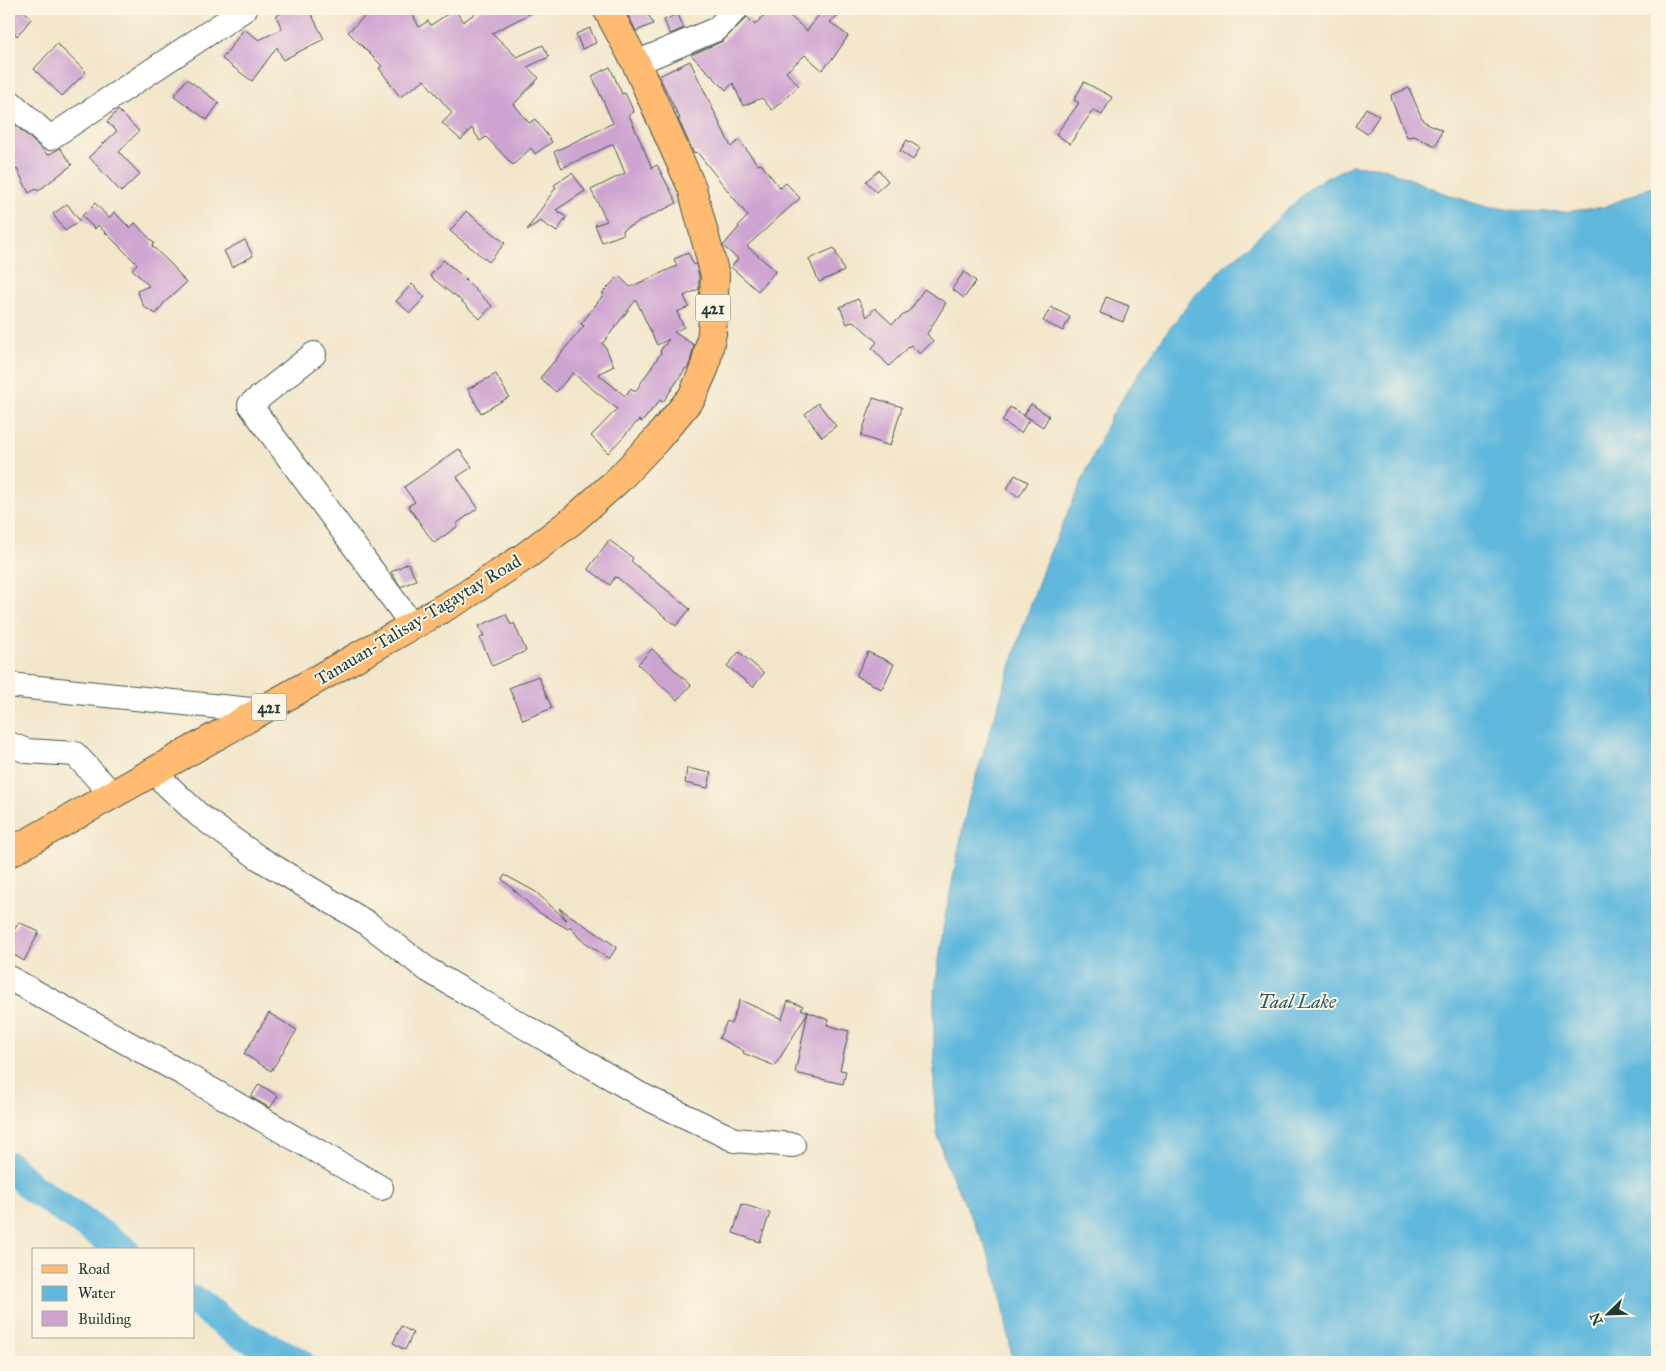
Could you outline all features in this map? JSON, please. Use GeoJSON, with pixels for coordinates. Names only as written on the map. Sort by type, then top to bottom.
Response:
{"type":"FeatureCollection","features":[{"type":"Feature","properties":{"kind":"main road","name":"Tanauan-Talisay-Tagaytay Road"},"geometry":{"type":"LineString","coordinates":[[9,853],[413,626],[463,597],[527,555],[573,520],[618,480],[656,440],[692,397],[705,367],[712,333],[715,275],[692,188],[636,63],[607,9]]}},
{"type":"Feature","properties":{"kind":"street"},"geometry":{"type":"LineString","coordinates":[[9,100],[50,138],[245,9]]}},
{"type":"Feature","properties":{"kind":"street"},"geometry":{"type":"LineString","coordinates":[[636,63],[717,28],[736,9]]}},
{"type":"Feature","properties":{"kind":"street"},"geometry":{"type":"LineString","coordinates":[[314,354],[250,405],[413,626]]}},
{"type":"Feature","properties":{"kind":"street"},"geometry":{"type":"LineString","coordinates":[[9,685],[262,711]]}},
{"type":"Feature","properties":{"kind":"street"},"geometry":{"type":"LineString","coordinates":[[9,744],[27,751],[75,754],[113,795]]}},
{"type":"Feature","properties":{"kind":"street"},"geometry":{"type":"LineString","coordinates":[[153,772],[200,816],[259,858],[367,923],[428,970],[639,1094],[735,1140],[793,1145]]}},
{"type":"Feature","properties":{"kind":"street"},"geometry":{"type":"LineString","coordinates":[[9,978],[184,1074],[381,1188]]}},
{"type":"Feature","properties":{"kind":"water","name":"Taal Lake"},"geometry":{"type":"Polygon","coordinates":[[[1352,165],[1384,168],[1446,194],[1480,205],[1519,211],[1564,212],[1604,207],[1657,185],[1657,1362],[1013,1362],[1000,1288],[986,1248],[946,1164],[937,1133],[934,1094],[934,998],[944,923],[968,802],[1020,636],[1045,564],[1111,416],[1157,346],[1192,299],[1216,274],[1314,184],[1352,165]]]}},
{"type":"Feature","properties":{"kind":"building"},"geometry":{"type":"Polygon","coordinates":[[[9,9],[21,9],[32,18],[17,36],[9,28],[9,9]]]}},
{"type":"Feature","properties":{"kind":"building"},"geometry":{"type":"Polygon","coordinates":[[[290,9],[309,9],[324,39],[283,60],[277,47],[252,81],[222,59],[244,29],[259,40],[282,29],[276,16],[290,9]]]}},
{"type":"Feature","properties":{"kind":"building"},"geometry":{"type":"Polygon","coordinates":[[[372,9],[393,9],[399,15],[410,9],[419,27],[428,21],[431,25],[455,9],[463,22],[481,9],[539,9],[492,33],[517,57],[543,45],[549,57],[527,67],[539,78],[514,104],[529,123],[535,119],[552,142],[535,154],[531,148],[513,165],[486,137],[480,141],[472,128],[461,140],[442,123],[452,113],[424,80],[400,97],[379,68],[382,66],[348,32],[372,9]]]}},
{"type":"Feature","properties":{"kind":"building"},"geometry":{"type":"Polygon","coordinates":[[[641,9],[646,9],[653,24],[636,31],[628,15],[641,9]]]}},
{"type":"Feature","properties":{"kind":"building"},"geometry":{"type":"Polygon","coordinates":[[[769,9],[782,9],[807,31],[823,9],[845,9],[830,22],[848,36],[834,57],[822,70],[805,55],[786,72],[799,86],[772,110],[762,98],[743,106],[733,83],[726,90],[691,55],[723,41],[747,17],[755,25],[769,9]]]}},
{"type":"Feature","properties":{"kind":"building"},"geometry":{"type":"Polygon","coordinates":[[[678,14],[684,28],[670,34],[664,20],[678,14]]]}},
{"type":"Feature","properties":{"kind":"building"},"geometry":{"type":"Polygon","coordinates":[[[590,28],[596,43],[582,49],[576,34],[590,28]]]}},
{"type":"Feature","properties":{"kind":"building"},"geometry":{"type":"Polygon","coordinates":[[[57,44],[86,72],[62,96],[34,69],[57,44]]]}},
{"type":"Feature","properties":{"kind":"building"},"geometry":{"type":"Polygon","coordinates":[[[690,61],[731,147],[739,140],[758,165],[761,164],[780,188],[786,183],[800,198],[747,246],[776,271],[758,291],[731,267],[738,259],[723,246],[748,216],[697,152],[694,153],[659,76],[690,61]]]}},
{"type":"Feature","properties":{"kind":"building"},"geometry":{"type":"Polygon","coordinates":[[[610,67],[622,94],[625,93],[634,112],[629,115],[652,168],[657,165],[677,203],[622,230],[624,234],[602,242],[595,225],[607,221],[591,190],[625,173],[613,144],[562,168],[554,152],[613,123],[592,76],[610,67]]]}},
{"type":"Feature","properties":{"kind":"building"},"geometry":{"type":"Polygon","coordinates":[[[187,79],[219,103],[207,120],[174,96],[187,79]]]}},
{"type":"Feature","properties":{"kind":"building"},"geometry":{"type":"Polygon","coordinates":[[[1084,82],[1112,97],[1102,115],[1093,110],[1070,144],[1056,134],[1079,103],[1074,100],[1084,82]]]}},
{"type":"Feature","properties":{"kind":"building"},"geometry":{"type":"Polygon","coordinates":[[[1409,88],[1423,121],[1442,130],[1436,146],[1414,136],[1407,137],[1391,95],[1409,88]]]}},
{"type":"Feature","properties":{"kind":"building"},"geometry":{"type":"Polygon","coordinates":[[[1366,108],[1379,116],[1367,134],[1355,126],[1366,108]]]}},
{"type":"Feature","properties":{"kind":"building"},"geometry":{"type":"Polygon","coordinates":[[[118,110],[139,131],[119,152],[140,174],[121,192],[89,157],[117,131],[107,122],[118,110]]]}},
{"type":"Feature","properties":{"kind":"building"},"geometry":{"type":"Polygon","coordinates":[[[9,119],[48,155],[60,148],[72,165],[38,191],[36,189],[29,193],[17,169],[9,176],[9,119]]]}},
{"type":"Feature","properties":{"kind":"building"},"geometry":{"type":"Polygon","coordinates":[[[907,140],[920,148],[913,160],[900,151],[907,140]]]}},
{"type":"Feature","properties":{"kind":"building"},"geometry":{"type":"Polygon","coordinates":[[[879,170],[888,181],[876,192],[866,181],[879,170]]]}},
{"type":"Feature","properties":{"kind":"building"},"geometry":{"type":"Polygon","coordinates":[[[572,173],[585,191],[556,210],[566,217],[557,232],[540,221],[527,230],[556,187],[554,185],[572,173]]]}},
{"type":"Feature","properties":{"kind":"building"},"geometry":{"type":"Polygon","coordinates":[[[95,203],[109,218],[114,212],[130,228],[135,223],[154,243],[152,246],[173,266],[186,283],[164,303],[156,314],[144,307],[137,291],[149,286],[132,269],[137,264],[98,225],[95,229],[82,216],[95,203]]]}},
{"type":"Feature","properties":{"kind":"building"},"geometry":{"type":"Polygon","coordinates":[[[67,204],[80,221],[65,231],[53,214],[67,204]]]}},
{"type":"Feature","properties":{"kind":"building"},"geometry":{"type":"Polygon","coordinates":[[[466,211],[505,243],[489,262],[450,231],[466,211]]]}},
{"type":"Feature","properties":{"kind":"building"},"geometry":{"type":"Polygon","coordinates":[[[245,240],[253,256],[232,267],[224,251],[245,240]]]}},
{"type":"Feature","properties":{"kind":"building"},"geometry":{"type":"Polygon","coordinates":[[[834,248],[844,271],[819,282],[809,259],[834,248]]]}},
{"type":"Feature","properties":{"kind":"building"},"geometry":{"type":"Polygon","coordinates":[[[688,253],[694,265],[696,264],[699,277],[699,289],[684,296],[689,307],[677,312],[684,327],[674,332],[694,345],[690,362],[663,402],[660,400],[642,422],[639,420],[608,453],[591,436],[617,409],[573,373],[556,392],[540,378],[584,326],[581,324],[604,294],[602,293],[619,276],[630,287],[677,266],[674,259],[688,253]],[[636,300],[602,344],[605,346],[614,366],[598,374],[625,396],[631,388],[635,392],[669,339],[657,345],[636,300]]]}},
{"type":"Feature","properties":{"kind":"building"},"geometry":{"type":"Polygon","coordinates":[[[443,260],[466,279],[492,306],[480,319],[454,294],[430,276],[443,260]]]}},
{"type":"Feature","properties":{"kind":"building"},"geometry":{"type":"Polygon","coordinates":[[[964,272],[976,281],[964,298],[952,289],[964,272]]]}},
{"type":"Feature","properties":{"kind":"building"},"geometry":{"type":"Polygon","coordinates":[[[412,284],[425,297],[410,313],[396,301],[412,284]]]}},
{"type":"Feature","properties":{"kind":"building"},"geometry":{"type":"Polygon","coordinates":[[[924,289],[946,303],[927,334],[933,341],[920,354],[911,345],[889,366],[872,348],[877,342],[854,321],[847,324],[840,307],[858,299],[867,317],[875,308],[892,324],[911,309],[924,289]]]}},
{"type":"Feature","properties":{"kind":"building"},"geometry":{"type":"Polygon","coordinates":[[[1106,297],[1129,306],[1123,322],[1100,313],[1106,297]]]}},
{"type":"Feature","properties":{"kind":"building"},"geometry":{"type":"Polygon","coordinates":[[[1051,307],[1070,317],[1063,331],[1043,321],[1051,307]]]}},
{"type":"Feature","properties":{"kind":"building"},"geometry":{"type":"Polygon","coordinates":[[[496,374],[509,397],[481,413],[468,389],[496,374]]]}},
{"type":"Feature","properties":{"kind":"building"},"geometry":{"type":"Polygon","coordinates":[[[873,398],[902,407],[890,446],[861,436],[873,398]]]}},
{"type":"Feature","properties":{"kind":"building"},"geometry":{"type":"Polygon","coordinates":[[[818,403],[836,426],[822,437],[805,414],[818,403]]]}},
{"type":"Feature","properties":{"kind":"building"},"geometry":{"type":"Polygon","coordinates":[[[1031,404],[1049,416],[1043,427],[1024,415],[1031,404]]]}},
{"type":"Feature","properties":{"kind":"building"},"geometry":{"type":"Polygon","coordinates":[[[1010,407],[1029,419],[1021,433],[1002,421],[1010,407]]]}},
{"type":"Feature","properties":{"kind":"building"},"geometry":{"type":"Polygon","coordinates":[[[459,449],[472,467],[457,477],[478,508],[456,524],[458,526],[434,543],[408,506],[415,502],[404,487],[459,449]]]}},
{"type":"Feature","properties":{"kind":"building"},"geometry":{"type":"Polygon","coordinates":[[[1015,475],[1028,482],[1019,497],[1007,489],[1015,475]]]}},
{"type":"Feature","properties":{"kind":"building"},"geometry":{"type":"Polygon","coordinates":[[[609,540],[633,558],[631,561],[690,609],[676,626],[618,578],[615,577],[610,585],[588,569],[609,540]]]}},
{"type":"Feature","properties":{"kind":"building"},"geometry":{"type":"Polygon","coordinates":[[[408,563],[416,580],[401,587],[391,572],[408,563]]]}},
{"type":"Feature","properties":{"kind":"building"},"geometry":{"type":"Polygon","coordinates":[[[506,614],[511,625],[514,623],[526,651],[492,666],[480,638],[484,636],[479,626],[506,614]]]}},
{"type":"Feature","properties":{"kind":"building"},"geometry":{"type":"Polygon","coordinates":[[[652,649],[691,685],[677,700],[638,664],[652,649]]]}},
{"type":"Feature","properties":{"kind":"building"},"geometry":{"type":"Polygon","coordinates":[[[739,652],[764,673],[753,687],[727,666],[739,652]]]}},
{"type":"Feature","properties":{"kind":"building"},"geometry":{"type":"Polygon","coordinates":[[[868,652],[894,664],[882,689],[856,676],[868,652]]]}},
{"type":"Feature","properties":{"kind":"building"},"geometry":{"type":"Polygon","coordinates":[[[538,676],[552,708],[523,720],[509,688],[538,676]]]}},
{"type":"Feature","properties":{"kind":"building"},"geometry":{"type":"Polygon","coordinates":[[[687,768],[711,773],[708,788],[685,783],[687,768]]]}},
{"type":"Feature","properties":{"kind":"building"},"geometry":{"type":"Polygon","coordinates":[[[505,875],[536,892],[566,920],[559,908],[617,947],[609,959],[579,938],[570,926],[568,929],[538,912],[502,879],[505,875]]]}},
{"type":"Feature","properties":{"kind":"building"},"geometry":{"type":"Polygon","coordinates":[[[19,922],[39,932],[24,961],[9,952],[9,925],[15,929],[19,922]]]}},
{"type":"Feature","properties":{"kind":"building"},"geometry":{"type":"Polygon","coordinates":[[[740,1000],[782,1019],[788,1001],[803,1006],[801,1009],[808,1012],[775,1066],[743,1053],[744,1051],[719,1038],[727,1022],[731,1024],[740,1000]]]}},
{"type":"Feature","properties":{"kind":"building"},"geometry":{"type":"Polygon","coordinates":[[[808,1012],[829,1020],[827,1025],[849,1031],[840,1070],[846,1071],[843,1084],[795,1073],[808,1012]]]}},
{"type":"Feature","properties":{"kind":"building"},"geometry":{"type":"Polygon","coordinates":[[[269,1013],[297,1030],[271,1071],[244,1054],[269,1013]]]}},
{"type":"Feature","properties":{"kind":"building"},"geometry":{"type":"Polygon","coordinates":[[[259,1084],[278,1096],[270,1108],[251,1097],[259,1084]]]}},
{"type":"Feature","properties":{"kind":"building"},"geometry":{"type":"Polygon","coordinates":[[[742,1204],[770,1213],[760,1242],[733,1233],[742,1204]]]}},
{"type":"Feature","properties":{"kind":"building"},"geometry":{"type":"Polygon","coordinates":[[[401,1326],[413,1333],[405,1350],[393,1343],[401,1326]]]}},
{"type":"Feature","properties":{"kind":"waterway"},"geometry":{"type":"LineString","coordinates":[[9,1166],[31,1187],[121,1248]]}},
{"type":"Feature","properties":{"kind":"waterway"},"geometry":{"type":"LineString","coordinates":[[195,1301],[235,1331],[299,1362]]}}]}
